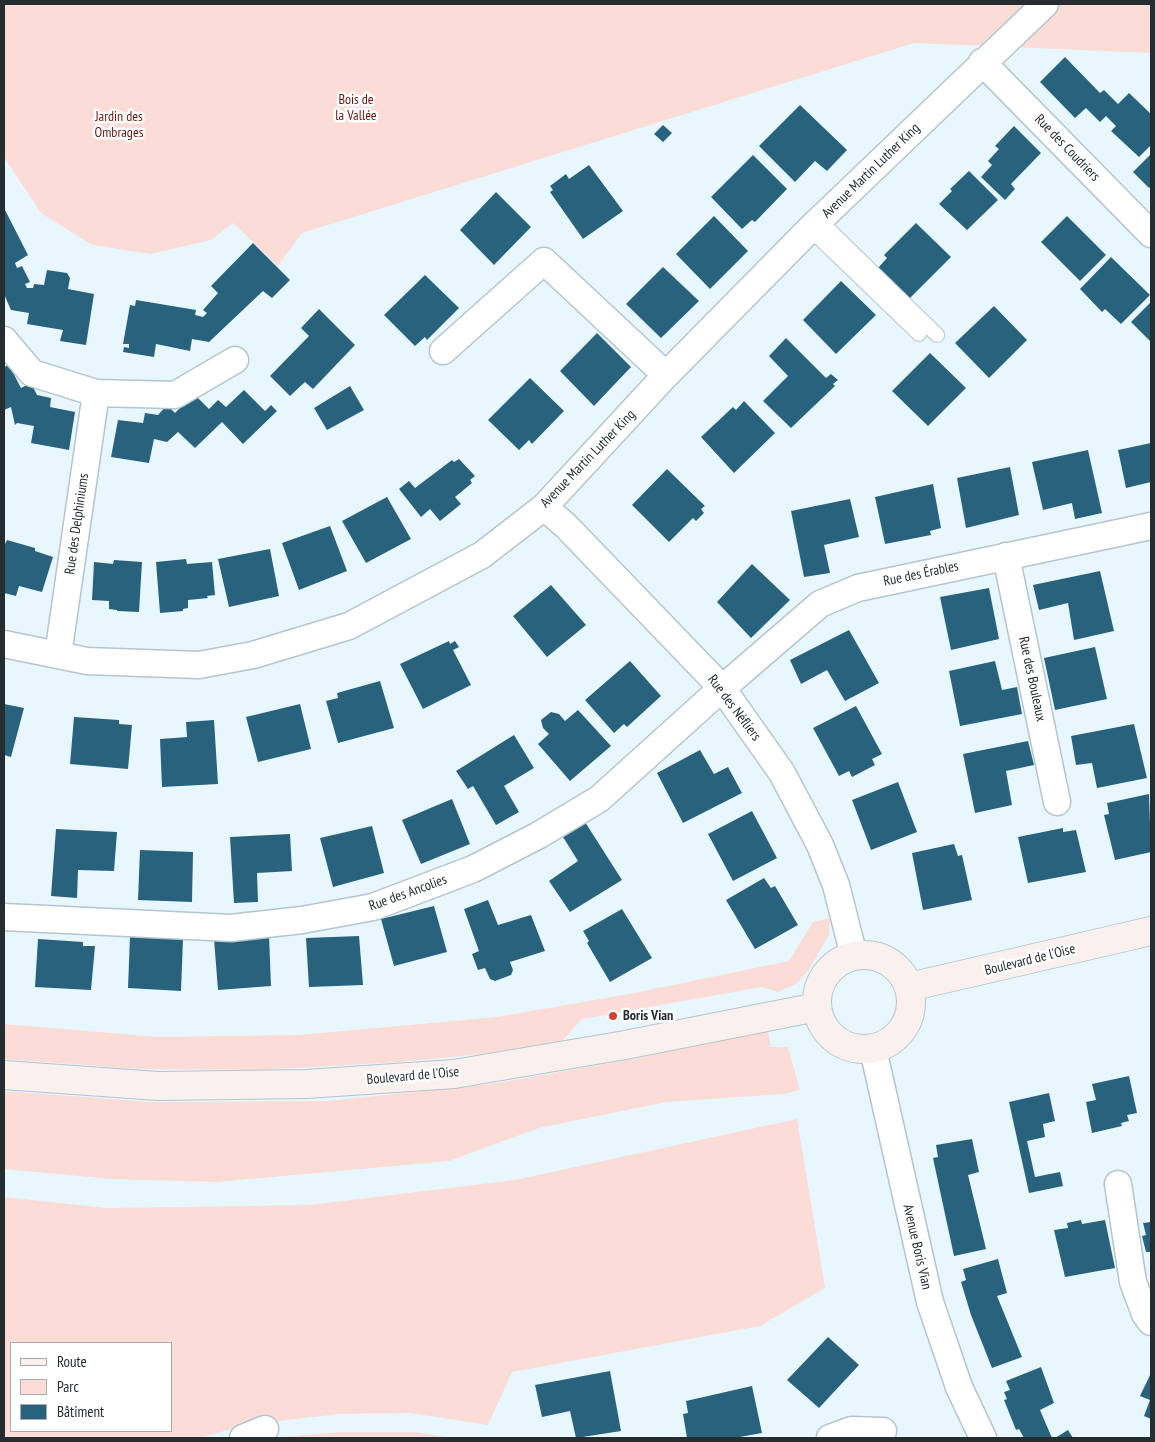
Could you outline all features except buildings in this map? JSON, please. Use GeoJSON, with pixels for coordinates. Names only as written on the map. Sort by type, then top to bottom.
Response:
{"type":"FeatureCollection","features":[{"type":"Feature","properties":{"kind":"main road","name":"Boulevard de l'Oise"},"geometry":{"type":"LineString","coordinates":[[909,987],[1151,931]]}},
{"type":"Feature","properties":{"kind":"main road"},"geometry":{"type":"LineString","coordinates":[[868,955],[884,959],[902,974],[909,987],[912,1008],[906,1024],[894,1039],[884,1046],[872,1049],[852,1048],[832,1038],[824,1027],[817,1007],[818,991],[826,973],[840,961],[854,956],[868,955]]}},
{"type":"Feature","properties":{"kind":"main road","name":"Boulevard de l'Oise"},"geometry":{"type":"LineString","coordinates":[[4,1075],[158,1086],[306,1084],[454,1074],[625,1045],[817,1007]]}},
{"type":"Feature","properties":{"kind":"street","name":"Avenue Martin Luther King"},"geometry":{"type":"LineString","coordinates":[[4,644],[87,661],[199,665],[253,655],[349,626],[482,555],[544,507],[666,375],[815,225],[982,62],[1046,4]]}},
{"type":"Feature","properties":{"kind":"street","name":"Rue des Coudriers"},"geometry":{"type":"LineString","coordinates":[[982,62],[1151,234]]}},
{"type":"Feature","properties":{"kind":"street"},"geometry":{"type":"LineString","coordinates":[[443,351],[544,261],[666,375]]}},
{"type":"Feature","properties":{"kind":"street"},"geometry":{"type":"LineString","coordinates":[[4,340],[32,373],[96,394],[174,395],[235,360]]}},
{"type":"Feature","properties":{"kind":"street","name":"Rue des Delphiniums"},"geometry":{"type":"LineString","coordinates":[[58,655],[96,394]]}},
{"type":"Feature","properties":{"kind":"street","name":"Rue des Néfliers"},"geometry":{"type":"LineString","coordinates":[[544,507],[566,526],[722,688],[782,773],[820,845],[836,885],[854,956]]}},
{"type":"Feature","properties":{"kind":"street","name":"Rue des Érables"},"geometry":{"type":"LineString","coordinates":[[722,688],[820,604],[858,588],[1151,526]]}},
{"type":"Feature","properties":{"kind":"street","name":"Rue des Bouleaux"},"geometry":{"type":"LineString","coordinates":[[1006,556],[1057,802]]}},
{"type":"Feature","properties":{"kind":"street","name":"Rue des Ancolies"},"geometry":{"type":"LineString","coordinates":[[4,917],[231,928],[302,920],[373,907],[473,869],[599,799],[722,688]]}},
{"type":"Feature","properties":{"kind":"street","name":"Avenue Boris Vian"},"geometry":{"type":"LineString","coordinates":[[872,1049],[930,1302],[959,1387],[983,1438]]}},
{"type":"Feature","properties":{"kind":"street"},"geometry":{"type":"LineString","coordinates":[[1118,1184],[1133,1282],[1145,1314],[1151,1322]]}},
{"type":"Feature","properties":{"kind":"street"},"geometry":{"type":"LineString","coordinates":[[830,1438],[852,1430],[883,1431]]}},
{"type":"Feature","properties":{"kind":"lane"},"geometry":{"type":"LineString","coordinates":[[815,225],[919,334]]}},
{"type":"Feature","properties":{"kind":"lane"},"geometry":{"type":"LineString","coordinates":[[815,225],[937,335]]}},
{"type":"Feature","properties":{"kind":"green space","name":"Bois de la Vallée"},"geometry":{"type":"Polygon","coordinates":[[[4,4],[1151,4],[1151,53],[914,43],[302,233],[278,266],[233,223],[211,240],[151,254],[92,245],[41,213],[4,157],[4,4]]]}},
{"type":"Feature","properties":{"kind":"green space"},"geometry":{"type":"Polygon","coordinates":[[[830,918],[829,935],[808,971],[796,984],[778,992],[762,987],[582,1019],[562,1041],[482,1054],[401,1062],[261,1070],[138,1069],[4,1059],[4,1024],[159,1037],[300,1035],[497,1017],[629,994],[789,961],[813,922],[830,918]]]}},
{"type":"Feature","properties":{"kind":"green space"},"geometry":{"type":"Polygon","coordinates":[[[768,1031],[771,1047],[788,1047],[800,1090],[784,1094],[666,1102],[539,1128],[449,1161],[217,1182],[112,1179],[4,1169],[4,1091],[152,1102],[329,1101],[497,1083],[628,1060],[768,1031]]]}},
{"type":"Feature","properties":{"kind":"green space"},"geometry":{"type":"Polygon","coordinates":[[[797,1119],[825,1288],[760,1326],[512,1372],[488,1425],[410,1413],[339,1414],[244,1425],[201,1438],[4,1438],[4,1197],[107,1208],[310,1205],[515,1180],[797,1119]]]}},
{"type":"Feature","properties":{"kind":"green space"},"geometry":{"type":"Polygon","coordinates":[[[340,1432],[414,1432],[454,1438],[272,1438],[340,1432]]]}},
{"type":"Feature","properties":{"kind":"place","name":"Boris Vian"},"geometry":{"type":"Point","coordinates":[613,1016]}},
{"type":"Feature","properties":{"kind":"park label","name":"Jardin des Ombrages"},"geometry":{"type":"Point","coordinates":[119,126]}}]}
